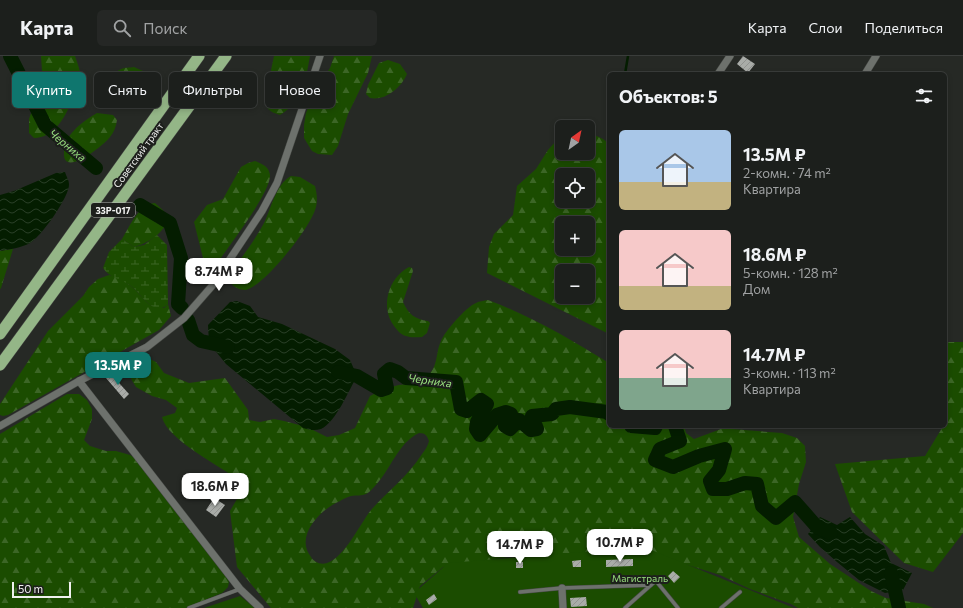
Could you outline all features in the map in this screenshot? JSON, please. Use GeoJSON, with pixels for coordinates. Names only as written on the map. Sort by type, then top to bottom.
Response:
{"type":"FeatureCollection","features":[{"type":"Feature","properties":{"kind":"highway","name":"Советский тракт"},"geometry":{"type":"LineString","coordinates":[[0,334],[199,56]]}},
{"type":"Feature","properties":{"kind":"highway","name":"Советский тракт"},"geometry":{"type":"LineString","coordinates":[[0,365],[226,56]]}},
{"type":"Feature","properties":{"kind":"street"},"geometry":{"type":"LineString","coordinates":[[0,426],[79,381],[147,348],[184,318],[212,286],[262,211],[277,183],[320,56]]}},
{"type":"Feature","properties":{"kind":"street"},"geometry":{"type":"LineString","coordinates":[[719,72],[730,56]]}},
{"type":"Feature","properties":{"kind":"street"},"geometry":{"type":"LineString","coordinates":[[866,72],[876,56]]}},
{"type":"Feature","properties":{"kind":"street"},"geometry":{"type":"LineString","coordinates":[[79,381],[240,589],[260,608]]}},
{"type":"Feature","properties":{"kind":"street"},"geometry":{"type":"LineString","coordinates":[[562,588],[564,608]]}},
{"type":"Feature","properties":{"kind":"lane"},"geometry":{"type":"LineString","coordinates":[[625,608],[656,581],[678,608]]}},
{"type":"Feature","properties":{"kind":"lane"},"geometry":{"type":"LineString","coordinates":[[520,592],[562,588],[651,585]]}},
{"type":"Feature","properties":{"kind":"lane"},"geometry":{"type":"LineString","coordinates":[[189,608],[240,589]]}},
{"type":"Feature","properties":{"kind":"lane"},"geometry":{"type":"LineString","coordinates":[[721,608],[740,592]]}},
{"type":"Feature","properties":{"kind":"green space"},"geometry":{"type":"Polygon","coordinates":[[[41,56],[75,56],[80,72],[42,72],[41,56]]]}},
{"type":"Feature","properties":{"kind":"green space"},"geometry":{"type":"Polygon","coordinates":[[[274,56],[310,56],[307,72],[271,72],[274,56]]]}},
{"type":"Feature","properties":{"kind":"green space"},"geometry":{"type":"Polygon","coordinates":[[[334,56],[372,56],[368,73],[348,114],[338,146],[332,155],[318,154],[312,151],[304,138],[304,125],[308,108],[335,108],[335,72],[327,72],[334,56]]]}},
{"type":"Feature","properties":{"kind":"green space"},"geometry":{"type":"Polygon","coordinates":[[[388,60],[400,64],[407,74],[397,89],[381,97],[370,98],[366,94],[368,85],[379,63],[388,60]]]}},
{"type":"Feature","properties":{"kind":"green space"},"geometry":{"type":"Polygon","coordinates":[[[134,67],[143,72],[116,72],[124,68],[134,67]]]}},
{"type":"Feature","properties":{"kind":"green space"},"geometry":{"type":"Polygon","coordinates":[[[33,108],[68,108],[58,126],[53,131],[41,137],[34,138],[29,133],[29,119],[33,108]]]}},
{"type":"Feature","properties":{"kind":"green space"},"geometry":{"type":"Polygon","coordinates":[[[268,108],[289,108],[280,115],[268,108]]]}},
{"type":"Feature","properties":{"kind":"green space"},"geometry":{"type":"Polygon","coordinates":[[[97,113],[113,115],[117,120],[113,133],[97,149],[84,158],[78,161],[67,162],[64,157],[65,148],[70,135],[80,125],[97,113]]]}},
{"type":"Feature","properties":{"kind":"green space"},"geometry":{"type":"Polygon","coordinates":[[[595,135],[607,142],[607,333],[487,273],[489,247],[494,234],[513,215],[517,186],[536,169],[555,142],[555,160],[595,160],[595,135]]]}},
{"type":"Feature","properties":{"kind":"green space"},"geometry":{"type":"Polygon","coordinates":[[[255,161],[265,166],[270,175],[264,194],[248,220],[216,265],[203,258],[194,222],[207,205],[223,199],[241,167],[255,161]]]}},
{"type":"Feature","properties":{"kind":"green space"},"geometry":{"type":"Polygon","coordinates":[[[291,176],[300,177],[315,186],[317,204],[311,219],[296,242],[275,268],[254,286],[246,290],[237,288],[231,283],[228,277],[260,230],[267,217],[274,197],[281,185],[291,176]]]}},
{"type":"Feature","properties":{"kind":"green space"},"geometry":{"type":"Polygon","coordinates":[[[155,203],[167,216],[164,228],[160,233],[150,240],[134,247],[122,239],[131,222],[139,212],[155,203]]]}},
{"type":"Feature","properties":{"kind":"green space"},"geometry":{"type":"Polygon","coordinates":[[[157,235],[167,245],[168,304],[165,307],[160,308],[149,304],[131,286],[112,276],[103,268],[109,252],[122,239],[134,247],[144,245],[157,235]]]}},
{"type":"Feature","properties":{"kind":"green space"},"geometry":{"type":"Polygon","coordinates":[[[13,249],[1,288],[0,289],[0,251],[13,249]]]}},
{"type":"Feature","properties":{"kind":"green space"},"geometry":{"type":"Polygon","coordinates":[[[409,267],[412,268],[413,271],[403,302],[413,316],[430,323],[427,333],[422,337],[410,337],[398,331],[394,326],[387,310],[388,294],[391,285],[402,272],[409,267]]]}},
{"type":"Feature","properties":{"kind":"green space"},"geometry":{"type":"Polygon","coordinates":[[[109,275],[120,279],[131,286],[145,301],[153,306],[164,308],[168,304],[171,316],[159,330],[8,415],[0,415],[0,404],[48,331],[83,296],[89,287],[98,279],[109,275]]]}},
{"type":"Feature","properties":{"kind":"green space"},"geometry":{"type":"Polygon","coordinates":[[[488,300],[504,306],[565,337],[607,362],[607,428],[685,428],[686,433],[694,439],[721,429],[782,433],[797,438],[805,446],[806,462],[799,484],[793,517],[799,537],[830,564],[871,591],[886,598],[924,604],[933,608],[798,608],[750,589],[720,575],[662,557],[580,559],[521,555],[443,567],[420,586],[413,608],[271,608],[237,567],[230,511],[240,494],[242,485],[240,481],[196,452],[174,435],[166,426],[162,417],[175,413],[177,408],[166,400],[152,396],[136,387],[131,379],[130,372],[133,365],[138,360],[145,358],[150,359],[156,362],[164,373],[189,383],[225,378],[248,410],[249,420],[260,422],[274,419],[307,427],[327,437],[339,435],[355,428],[370,396],[392,387],[416,383],[424,380],[431,373],[435,364],[443,337],[462,314],[472,305],[488,300]],[[419,433],[406,443],[381,479],[369,492],[364,495],[345,498],[325,510],[318,517],[308,532],[306,541],[307,549],[314,560],[318,563],[324,564],[340,555],[371,510],[411,469],[428,445],[428,438],[419,433]]]}},
{"type":"Feature","properties":{"kind":"green space"},"geometry":{"type":"Polygon","coordinates":[[[949,342],[963,342],[963,533],[933,572],[904,563],[852,512],[835,464],[925,456],[942,428],[947,428],[947,344],[949,342]]]}},
{"type":"Feature","properties":{"kind":"green space"},"geometry":{"type":"Polygon","coordinates":[[[67,394],[79,394],[87,400],[92,409],[92,419],[84,440],[90,446],[106,451],[116,451],[130,455],[144,464],[227,576],[229,582],[228,587],[222,593],[186,608],[0,608],[0,434],[67,394]]]}},
{"type":"Feature","properties":{"kind":"green space","name":"Магистраль"},"geometry":{"type":"Polygon","coordinates":[[[644,547],[794,608],[423,608],[414,593],[448,563],[644,547]]]}},
{"type":"Feature","properties":{"kind":"green space"},"geometry":{"type":"Polygon","coordinates":[[[240,596],[255,608],[204,608],[240,596]]]}},
{"type":"Feature","properties":{"kind":"water"},"geometry":{"type":"Polygon","coordinates":[[[65,172],[69,182],[68,190],[54,216],[41,233],[27,245],[0,251],[0,195],[14,191],[56,173],[65,172]]]}},
{"type":"Feature","properties":{"kind":"water"},"geometry":{"type":"Polygon","coordinates":[[[237,301],[250,306],[258,317],[282,324],[335,349],[350,360],[357,376],[337,413],[327,425],[316,430],[303,428],[226,364],[209,343],[208,325],[230,302],[237,301]]]}},
{"type":"Feature","properties":{"kind":"water"},"geometry":{"type":"Polygon","coordinates":[[[820,517],[837,525],[850,517],[865,534],[884,546],[891,563],[912,573],[903,590],[885,593],[859,580],[837,562],[808,534],[820,517]]]}},
{"type":"Feature","properties":{"kind":"building"},"geometry":{"type":"Polygon","coordinates":[[[743,56],[755,64],[749,72],[747,72],[737,64],[743,56]]]}},
{"type":"Feature","properties":{"kind":"building"},"geometry":{"type":"Polygon","coordinates":[[[111,374],[129,394],[124,399],[106,378],[111,374]]]}},
{"type":"Feature","properties":{"kind":"building"},"geometry":{"type":"Polygon","coordinates":[[[224,477],[230,483],[222,492],[216,486],[224,477]]]}},
{"type":"Feature","properties":{"kind":"building"},"geometry":{"type":"Polygon","coordinates":[[[214,498],[225,505],[216,517],[206,510],[214,498]]]}},
{"type":"Feature","properties":{"kind":"building"},"geometry":{"type":"Polygon","coordinates":[[[633,559],[633,566],[606,567],[606,560],[633,559]]]}},
{"type":"Feature","properties":{"kind":"building"},"geometry":{"type":"Polygon","coordinates":[[[581,560],[581,567],[573,567],[572,561],[581,560]]]}},
{"type":"Feature","properties":{"kind":"building"},"geometry":{"type":"Polygon","coordinates":[[[516,562],[523,562],[523,568],[516,568],[516,562]]]}},
{"type":"Feature","properties":{"kind":"building"},"geometry":{"type":"Polygon","coordinates":[[[673,571],[680,577],[674,583],[668,576],[673,571]]]}},
{"type":"Feature","properties":{"kind":"building"},"geometry":{"type":"Polygon","coordinates":[[[434,594],[437,599],[429,605],[426,600],[434,594]]]}},
{"type":"Feature","properties":{"kind":"building"},"geometry":{"type":"Polygon","coordinates":[[[586,597],[587,606],[571,607],[570,598],[586,597]]]}},
{"type":"Feature","properties":{"kind":"waterway","name":"Черниха"},"geometry":{"type":"LineString","coordinates":[[10,56],[45,125],[96,168]]}},
{"type":"Feature","properties":{"kind":"waterway"},"geometry":{"type":"LineString","coordinates":[[625,72],[628,56]]}},
{"type":"Feature","properties":{"kind":"waterway","name":"Черниха"},"geometry":{"type":"LineString","coordinates":[[140,205],[170,223],[181,258],[178,304],[182,308]]}},
{"type":"Feature","properties":{"kind":"waterway","name":"Черниха"},"geometry":{"type":"LineString","coordinates":[[188,320],[193,335],[201,341],[228,347]]}},
{"type":"Feature","properties":{"kind":"waterway","name":"Черниха"},"geometry":{"type":"LineString","coordinates":[[338,372],[357,376],[381,390],[387,388],[384,374],[390,369],[398,372],[406,378],[456,382],[461,409],[467,411],[481,400],[487,404],[477,422],[476,429],[480,435],[497,415],[506,412],[511,414],[505,426],[510,429],[519,420],[531,430],[537,429],[532,416],[552,414],[556,409],[570,407],[607,412]]}},
{"type":"Feature","properties":{"kind":"waterway","name":"Черниха"},"geometry":{"type":"LineString","coordinates":[[676,428],[680,441],[660,449],[655,460],[673,467],[699,456],[725,449],[719,470],[710,481],[713,489],[727,489],[745,483],[757,484],[762,506],[776,518],[795,502],[817,527],[831,533]]}},
{"type":"Feature","properties":{"kind":"waterway","name":"Черниха"},"geometry":{"type":"LineString","coordinates":[[891,573],[899,608]]}}]}
